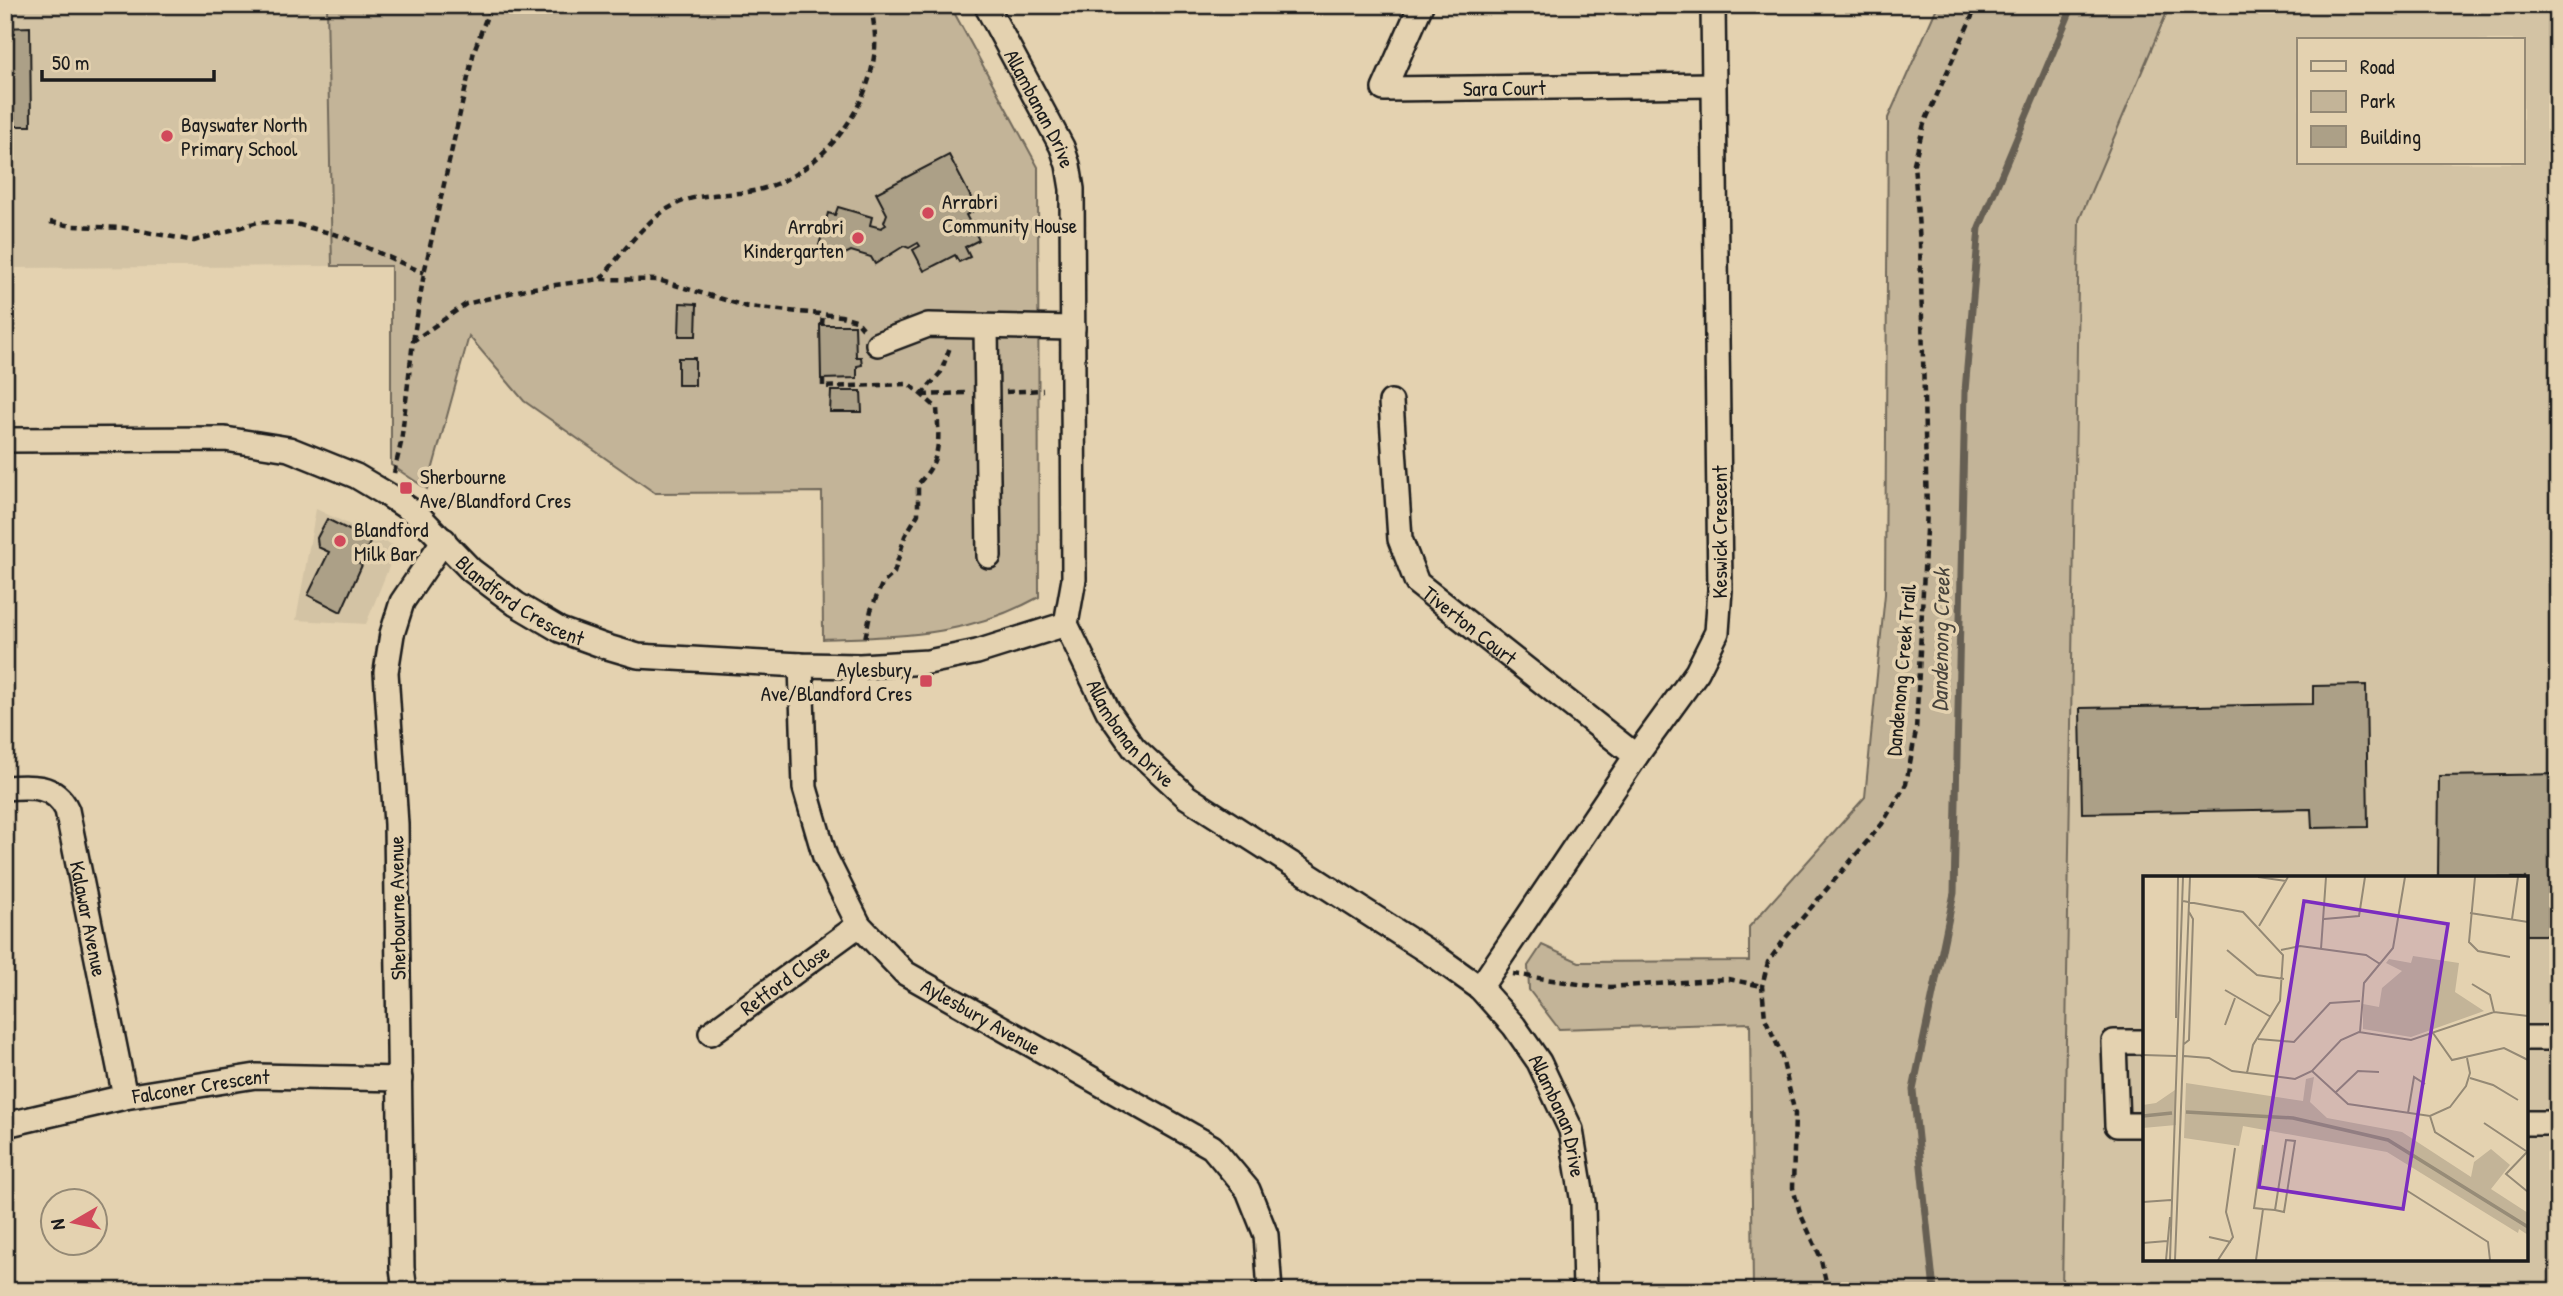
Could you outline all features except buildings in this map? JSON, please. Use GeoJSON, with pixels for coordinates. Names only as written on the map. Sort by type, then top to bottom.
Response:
{"type":"FeatureCollection","features":[{"type":"Feature","properties":{"kind":"street","name":"Allambanan Drive"},"geometry":{"type":"LineString","coordinates":[[986,5],[1062,147],[1072,189],[1074,579],[1066,624],[1108,711],[1133,748],[1162,776],[1186,797],[1480,988],[1514,1026],[1539,1062],[1572,1129],[1583,1203],[1585,1291]]}},
{"type":"Feature","properties":{"kind":"street","name":"Sara Court"},"geometry":{"type":"LineString","coordinates":[[1421,5],[1384,89],[1713,85]]}},
{"type":"Feature","properties":{"kind":"street","name":"Keswick Crescent"},"geometry":{"type":"LineString","coordinates":[[1480,988],[1636,756],[1697,672],[1717,632],[1720,590],[1713,5]]}},
{"type":"Feature","properties":{"kind":"street"},"geometry":{"type":"LineString","coordinates":[[878,344],[928,325],[1073,328]]}},
{"type":"Feature","properties":{"kind":"street"},"geometry":{"type":"LineString","coordinates":[[986,327],[989,556]]}},
{"type":"Feature","properties":{"kind":"street","name":"Tiverton Court"},"geometry":{"type":"LineString","coordinates":[[1391,401],[1400,539],[1416,583],[1636,756]]}},
{"type":"Feature","properties":{"kind":"street","name":"Blandford Crescent"},"geometry":{"type":"LineString","coordinates":[[5,440],[225,439],[289,449],[356,476],[418,515],[471,570],[516,604],[560,630],[638,656],[801,665],[860,666],[928,662],[977,652],[1066,624]]}},
{"type":"Feature","properties":{"kind":"street","name":"Sherbourne Avenue"},"geometry":{"type":"LineString","coordinates":[[405,1291],[402,1268],[396,824],[386,672],[392,634],[402,602],[444,540]]}},
{"type":"Feature","properties":{"kind":"street","name":"Aylesbury Avenue"},"geometry":{"type":"LineString","coordinates":[[801,665],[804,788],[825,857],[859,925],[905,972],[1212,1147],[1248,1191],[1266,1236],[1270,1291]]}},
{"type":"Feature","properties":{"kind":"street","name":"Kalawar Avenue"},"geometry":{"type":"LineString","coordinates":[[5,788],[41,788],[57,794],[67,810],[125,1097]]}},
{"type":"Feature","properties":{"kind":"street","name":"Retford Close"},"geometry":{"type":"LineString","coordinates":[[711,1033],[859,925]]}},
{"type":"Feature","properties":{"kind":"street"},"geometry":{"type":"LineString","coordinates":[[2528,1038],[2558,1038]]}},
{"type":"Feature","properties":{"kind":"street"},"geometry":{"type":"LineString","coordinates":[[2143,1042],[2114,1042],[2117,1125],[2143,1125]]}},
{"type":"Feature","properties":{"kind":"street","name":"Falconer Crescent"},"geometry":{"type":"LineString","coordinates":[[5,1125],[125,1097],[256,1076],[400,1079]]}},
{"type":"Feature","properties":{"kind":"street"},"geometry":{"type":"LineString","coordinates":[[2528,1123],[2558,1123]]}},
{"type":"Feature","properties":{"kind":"path"},"geometry":{"type":"LineString","coordinates":[[388,495],[401,443],[424,273],[474,51],[491,5]]}},
{"type":"Feature","properties":{"kind":"path"},"geometry":{"type":"LineString","coordinates":[[600,279],[645,225],[680,202],[724,193],[764,189],[800,172],[824,153],[846,125],[868,84],[875,47],[872,5]]}},
{"type":"Feature","properties":{"kind":"path","name":"Dandenong Creek Trail"},"geometry":{"type":"LineString","coordinates":[[1824,1291],[1826,1282],[1820,1256],[1800,1213],[1793,1188],[1796,1114],[1781,1053],[1766,1017],[1762,986],[1768,962],[1882,824],[1906,784],[1916,731],[1927,510],[1920,243],[1914,163],[1924,124],[1977,5]]}},
{"type":"Feature","properties":{"kind":"path"},"geometry":{"type":"LineString","coordinates":[[50,222],[72,226],[125,228],[194,241],[258,222],[296,223],[341,236],[424,273]]}},
{"type":"Feature","properties":{"kind":"path"},"geometry":{"type":"LineString","coordinates":[[413,341],[466,304],[526,289],[600,279],[658,280],[748,307],[856,320],[878,344]]}},
{"type":"Feature","properties":{"kind":"path"},"geometry":{"type":"LineString","coordinates":[[822,325],[823,314]]}},
{"type":"Feature","properties":{"kind":"path"},"geometry":{"type":"LineString","coordinates":[[921,395],[941,372],[950,349],[953,326]]}},
{"type":"Feature","properties":{"kind":"path"},"geometry":{"type":"LineString","coordinates":[[823,379],[824,387],[909,384],[937,408],[939,440],[933,468],[918,484],[918,514],[905,536],[894,573],[882,583],[871,610],[864,639]]}},
{"type":"Feature","properties":{"kind":"path"},"geometry":{"type":"LineString","coordinates":[[1497,963],[1517,976],[1530,975],[1585,985],[1610,987],[1728,979],[1762,986]]}},
{"type":"Feature","properties":{"kind":"shaded area","name":"Bayswater North Primary School"},"geometry":{"type":"Polygon","coordinates":[[[5,5],[327,5],[332,266],[5,268],[5,5]]]}},
{"type":"Feature","properties":{"kind":"shaded area"},"geometry":{"type":"Polygon","coordinates":[[[2170,5],[2558,5],[2558,1291],[2062,1291],[2079,220],[2170,5]]]}},
{"type":"Feature","properties":{"kind":"shaded area"},"geometry":{"type":"Polygon","coordinates":[[[316,509],[397,547],[366,624],[296,620],[316,509]]]}},
{"type":"Feature","properties":{"kind":"green space"},"geometry":{"type":"Polygon","coordinates":[[[327,5],[950,5],[1038,167],[1039,597],[986,620],[960,627],[907,635],[823,639],[822,492],[655,493],[524,401],[469,336],[427,489],[391,465],[391,266],[332,266],[327,5]]]}},
{"type":"Feature","properties":{"kind":"green space"},"geometry":{"type":"Polygon","coordinates":[[[1938,5],[2170,5],[2079,220],[2062,1291],[1753,1291],[1750,1023],[1559,1029],[1529,990],[1528,966],[1542,945],[1579,962],[1749,961],[1749,927],[1865,797],[1885,594],[1888,118],[1938,5]]]}},
{"type":"Feature","properties":{"kind":"waterway","name":"Dandenong Creek"},"geometry":{"type":"LineString","coordinates":[[1934,1291],[1913,1090],[1954,893],[1965,391],[1979,228],[2073,5]]}},
{"type":"Feature","properties":{"kind":"place","name":"Bayswater North Primary School"},"geometry":{"type":"Point","coordinates":[167,136]}},
{"type":"Feature","properties":{"kind":"place","name":"Arrabri Community House"},"geometry":{"type":"Point","coordinates":[928,213]}},
{"type":"Feature","properties":{"kind":"place","name":"Arrabri Kindergarten"},"geometry":{"type":"Point","coordinates":[858,238]}},
{"type":"Feature","properties":{"kind":"place","name":"Sherbourne Ave/Blandford Cres"},"geometry":{"type":"Point","coordinates":[406,488]}},
{"type":"Feature","properties":{"kind":"place","name":"Blandford Milk Bar"},"geometry":{"type":"Point","coordinates":[340,541]}},
{"type":"Feature","properties":{"kind":"place","name":"Aylesbury Ave/Blandford Cres"},"geometry":{"type":"Point","coordinates":[926,681]}}]}
